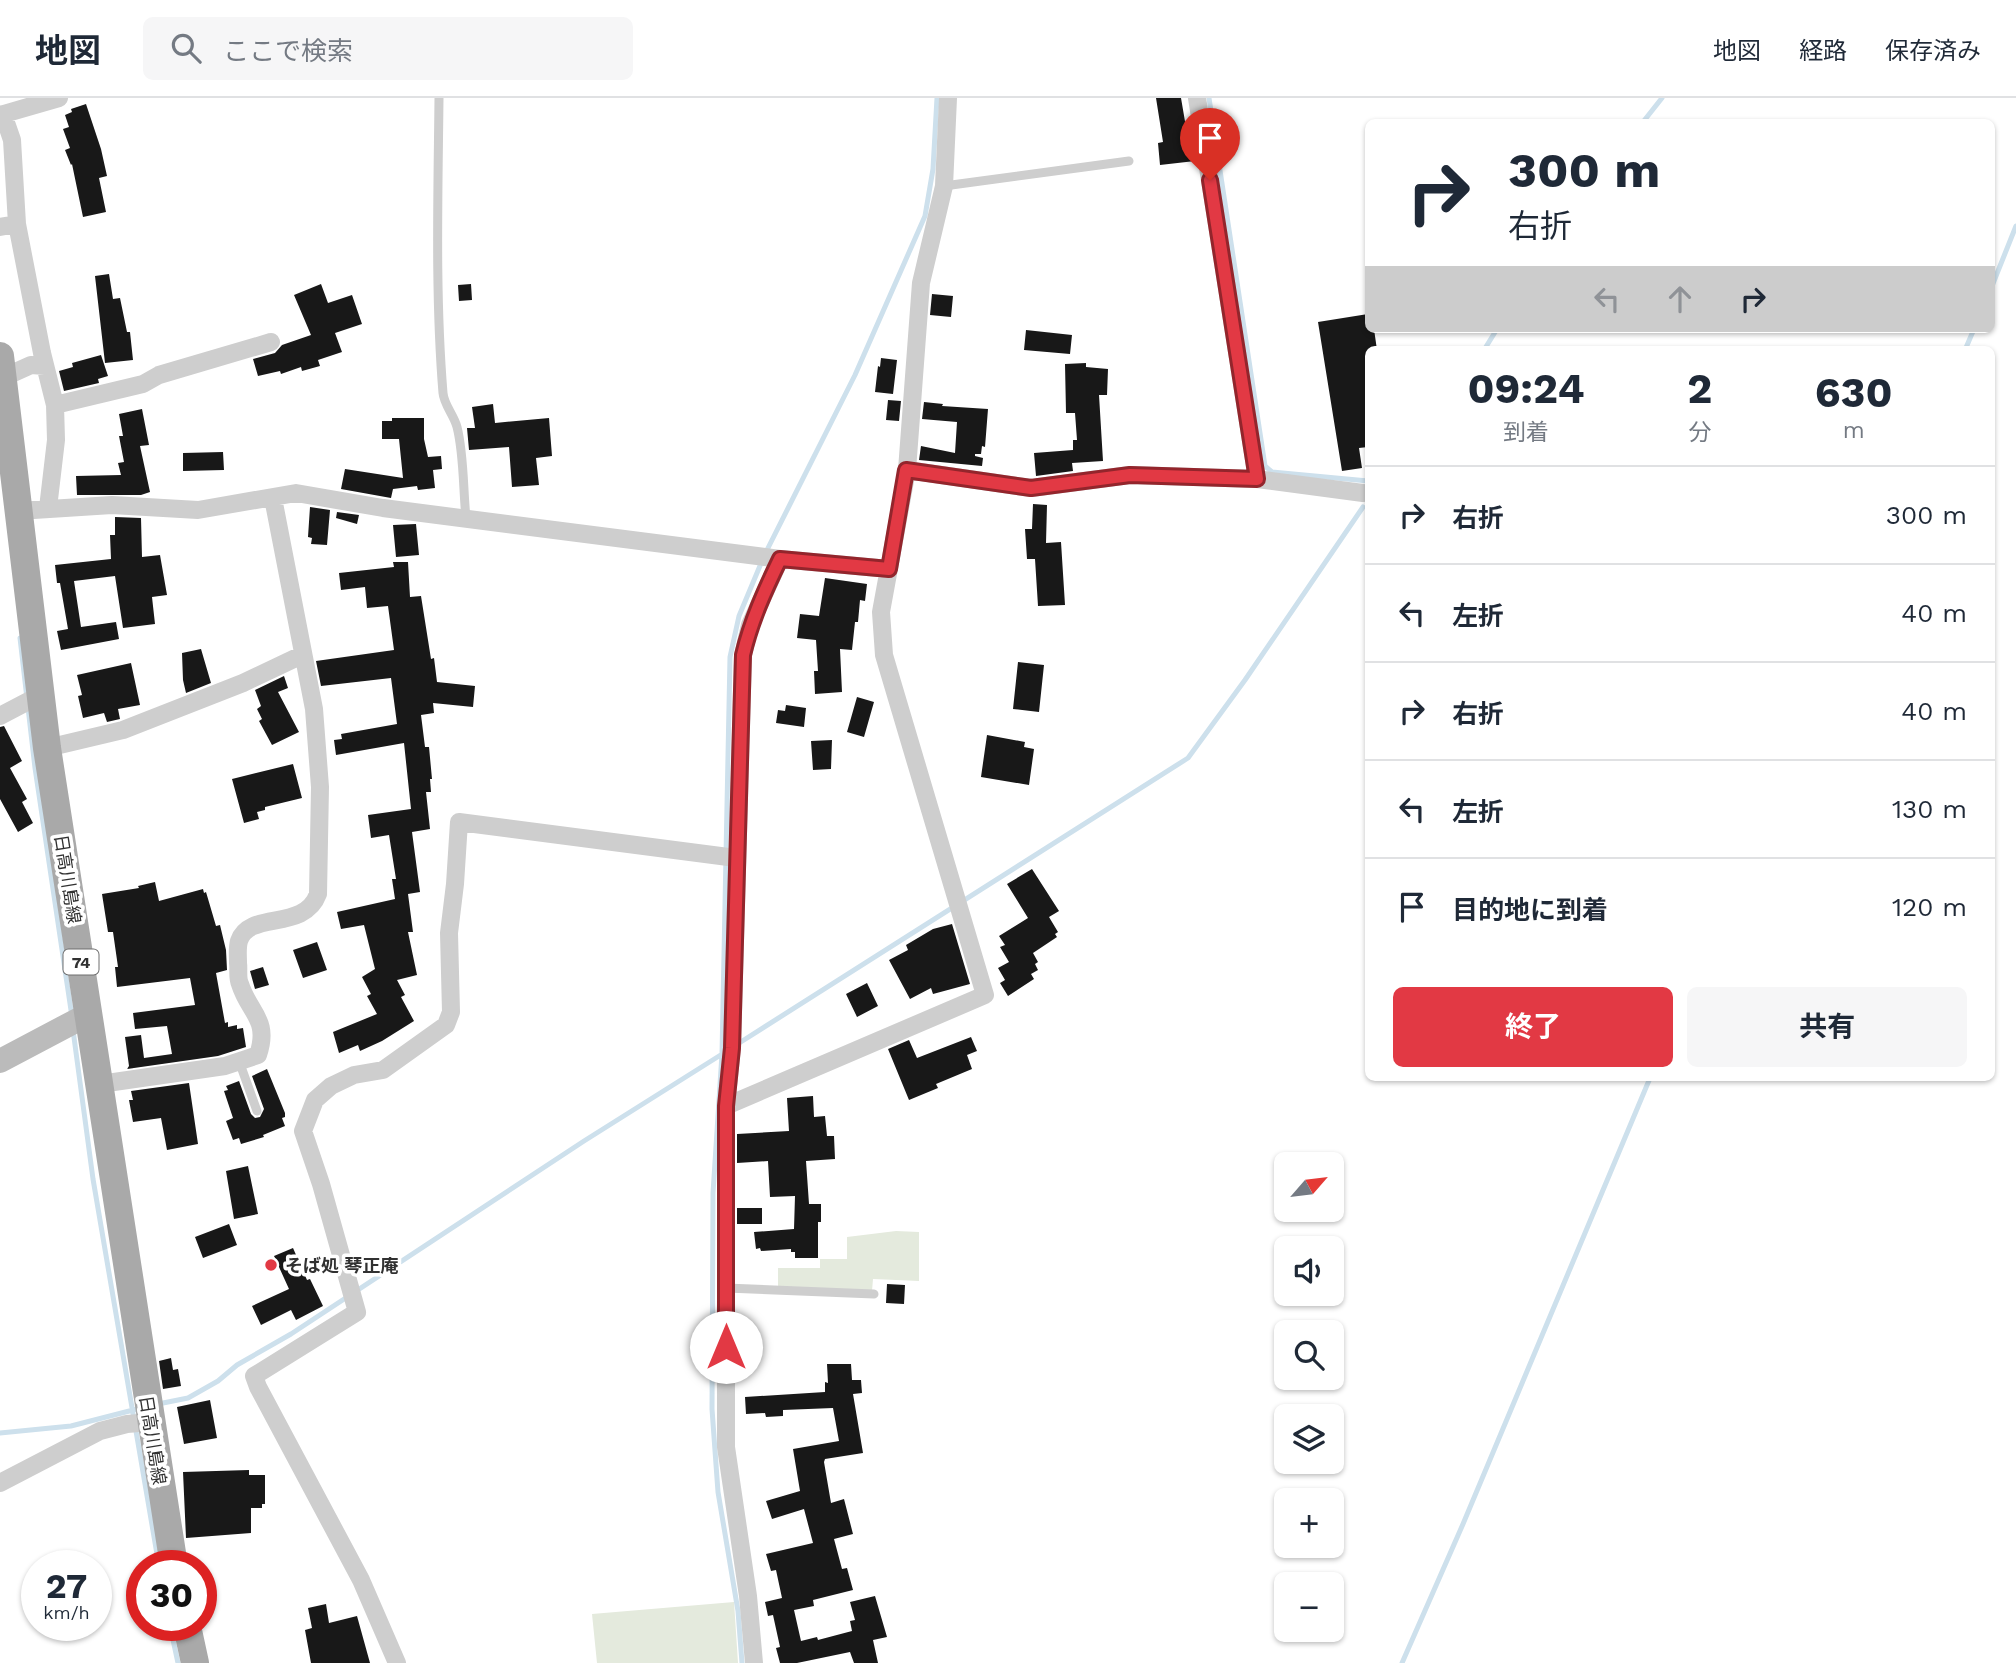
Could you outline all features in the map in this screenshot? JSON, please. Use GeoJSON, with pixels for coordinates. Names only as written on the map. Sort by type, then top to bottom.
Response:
{"type":"FeatureCollection","features":[{"type":"Feature","properties":{"kind":"main road","name":"日高川島線"},"geometry":{"type":"LineString","coordinates":[[1,371],[47,748],[171,1550]]}},
{"type":"Feature","properties":{"kind":"main road"},"geometry":{"type":"LineString","coordinates":[[190,1641],[195,1663]]}},
{"type":"Feature","properties":{"kind":"street"},"geometry":{"type":"LineString","coordinates":[[48,508],[56,440],[55,405],[9,225],[12,140],[1,114],[59,98]]}},
{"type":"Feature","properties":{"kind":"street"},"geometry":{"type":"LineString","coordinates":[[726,1106],[985,995],[884,655],[881,612],[906,470],[921,283],[944,186],[948,98]]}},
{"type":"Feature","properties":{"kind":"street"},"geometry":{"type":"LineString","coordinates":[[1197,98],[1257,479]]}},
{"type":"Feature","properties":{"kind":"street"},"geometry":{"type":"LineString","coordinates":[[55,405],[143,384],[159,375],[271,342]]}},
{"type":"Feature","properties":{"kind":"street"},"geometry":{"type":"LineString","coordinates":[[1,371],[31,365],[45,366]]}},
{"type":"Feature","properties":{"kind":"street"},"geometry":{"type":"LineString","coordinates":[[906,470],[1031,488],[1130,475],[1257,479],[1363,493]]}},
{"type":"Feature","properties":{"kind":"street"},"geometry":{"type":"LineString","coordinates":[[18,511],[112,505],[198,510],[296,493],[383,508],[780,559],[889,569]]}},
{"type":"Feature","properties":{"kind":"street"},"geometry":{"type":"LineString","coordinates":[[100,1084],[184,1073],[258,1055],[263,1041],[260,1024],[239,984],[237,944],[243,932],[254,926],[305,912],[314,904],[318,894],[319,757],[310,682],[302,655],[273,498]]}},
{"type":"Feature","properties":{"kind":"street"},"geometry":{"type":"LineString","coordinates":[[754,1663],[748,1597],[726,1447],[726,1106],[732,1048],[743,655],[750,625],[780,559]]}},
{"type":"Feature","properties":{"kind":"street"},"geometry":{"type":"LineString","coordinates":[[47,748],[123,730],[243,683],[302,655]]}},
{"type":"Feature","properties":{"kind":"street"},"geometry":{"type":"LineString","coordinates":[[0,716],[40,695]]}},
{"type":"Feature","properties":{"kind":"street"},"geometry":{"type":"LineString","coordinates":[[397,1663],[361,1580],[254,1376],[357,1312],[303,1131],[315,1101],[331,1086],[343,1080],[354,1075],[383,1070],[446,1025],[451,1012],[449,933],[459,822],[736,858]]}},
{"type":"Feature","properties":{"kind":"street"},"geometry":{"type":"LineString","coordinates":[[0,1061],[89,1014]]}},
{"type":"Feature","properties":{"kind":"street"},"geometry":{"type":"LineString","coordinates":[[0,1483],[100,1431],[127,1424],[151,1422]]}},
{"type":"Feature","properties":{"kind":"lane"},"geometry":{"type":"LineString","coordinates":[[439,98],[439,335],[443,397],[457,426],[466,517]]}},
{"type":"Feature","properties":{"kind":"lane"},"geometry":{"type":"LineString","coordinates":[[944,186],[1129,161]]}},
{"type":"Feature","properties":{"kind":"lane"},"geometry":{"type":"LineString","coordinates":[[239,1061],[257,1111]]}},
{"type":"Feature","properties":{"kind":"lane"},"geometry":{"type":"LineString","coordinates":[[726,1288],[874,1294]]}},
{"type":"Feature","properties":{"kind":"shaded area"},"geometry":{"type":"Polygon","coordinates":[[[896,1231],[919,1232],[919,1281],[873,1279],[872,1291],[778,1287],[778,1268],[820,1268],[820,1259],[847,1259],[847,1237],[896,1231]]]}},
{"type":"Feature","properties":{"kind":"shaded area"},"geometry":{"type":"Polygon","coordinates":[[[734,1602],[738,1663],[597,1663],[592,1614],[734,1602]]]}},
{"type":"Feature","properties":{"kind":"building"},"geometry":{"type":"Polygon","coordinates":[[[1156,98],[1181,98],[1195,161],[1160,165],[1158,143],[1163,142],[1156,98]]]}},
{"type":"Feature","properties":{"kind":"building"},"geometry":{"type":"Polygon","coordinates":[[[86,104],[107,176],[99,178],[106,212],[83,217],[72,164],[65,150],[70,148],[63,129],[69,127],[65,115],[72,112],[71,109],[86,104]]]}},
{"type":"Feature","properties":{"kind":"building"},"geometry":{"type":"Polygon","coordinates":[[[109,274],[113,299],[120,298],[127,332],[130,332],[133,360],[105,363],[95,276],[109,274]]]}},
{"type":"Feature","properties":{"kind":"building"},"geometry":{"type":"Polygon","coordinates":[[[321,284],[328,303],[352,295],[362,324],[335,333],[342,352],[318,360],[320,366],[258,376],[253,359],[275,353],[282,345],[311,335],[294,295],[321,284]]]}},
{"type":"Feature","properties":{"kind":"building"},"geometry":{"type":"Polygon","coordinates":[[[471,284],[472,300],[459,301],[458,285],[471,284]]]}},
{"type":"Feature","properties":{"kind":"building"},"geometry":{"type":"Polygon","coordinates":[[[932,294],[953,296],[951,317],[930,315],[932,294]]]}},
{"type":"Feature","properties":{"kind":"building"},"geometry":{"type":"Polygon","coordinates":[[[1365,314],[1365,333],[1375,333],[1376,346],[1365,346],[1365,447],[1359,448],[1362,468],[1342,471],[1318,322],[1365,314]]]}},
{"type":"Feature","properties":{"kind":"building"},"geometry":{"type":"Polygon","coordinates":[[[1026,330],[1072,335],[1070,354],[1024,350],[1026,330]]]}},
{"type":"Feature","properties":{"kind":"building"},"geometry":{"type":"Polygon","coordinates":[[[101,355],[108,376],[98,379],[99,383],[64,391],[59,371],[73,367],[72,363],[101,355]]]}},
{"type":"Feature","properties":{"kind":"building"},"geometry":{"type":"Polygon","coordinates":[[[881,358],[897,360],[893,394],[875,392],[881,358]]]}},
{"type":"Feature","properties":{"kind":"building"},"geometry":{"type":"Polygon","coordinates":[[[1086,363],[1086,367],[1108,369],[1107,395],[1099,395],[1103,461],[1072,463],[1073,471],[1036,476],[1034,453],[1073,450],[1073,440],[1077,440],[1075,413],[1066,413],[1065,364],[1086,363]]]}},
{"type":"Feature","properties":{"kind":"building"},"geometry":{"type":"Polygon","coordinates":[[[888,400],[901,401],[899,421],[886,420],[888,400]]]}},
{"type":"Feature","properties":{"kind":"building"},"geometry":{"type":"Polygon","coordinates":[[[924,402],[988,409],[985,447],[982,446],[981,454],[975,454],[983,458],[982,466],[919,460],[921,446],[955,453],[957,422],[922,419],[924,402]]]}},
{"type":"Feature","properties":{"kind":"building"},"geometry":{"type":"Polygon","coordinates":[[[493,404],[495,423],[549,418],[552,456],[536,458],[539,485],[512,487],[509,447],[469,450],[467,428],[475,428],[472,407],[493,404]]]}},
{"type":"Feature","properties":{"kind":"building"},"geometry":{"type":"Polygon","coordinates":[[[142,409],[149,445],[140,446],[150,492],[141,495],[77,495],[76,476],[121,475],[118,463],[124,462],[119,436],[123,436],[119,414],[142,409]]]}},
{"type":"Feature","properties":{"kind":"building"},"geometry":{"type":"Polygon","coordinates":[[[392,418],[424,418],[424,439],[428,457],[441,456],[442,469],[433,470],[435,488],[418,490],[417,486],[393,489],[391,498],[341,489],[345,469],[403,478],[399,439],[382,439],[382,421],[392,421],[392,418]]]}},
{"type":"Feature","properties":{"kind":"building"},"geometry":{"type":"Polygon","coordinates":[[[223,452],[224,470],[183,471],[183,453],[223,452]]]}},
{"type":"Feature","properties":{"kind":"building"},"geometry":{"type":"Polygon","coordinates":[[[1033,504],[1047,505],[1046,543],[1061,542],[1065,605],[1038,606],[1035,559],[1027,559],[1025,529],[1032,529],[1033,504]]]}},
{"type":"Feature","properties":{"kind":"building"},"geometry":{"type":"Polygon","coordinates":[[[310,507],[330,510],[327,545],[311,544],[312,538],[308,537],[310,507]]]}},
{"type":"Feature","properties":{"kind":"building"},"geometry":{"type":"Polygon","coordinates":[[[337,512],[359,515],[357,524],[336,518],[337,512]]]}},
{"type":"Feature","properties":{"kind":"building"},"geometry":{"type":"Polygon","coordinates":[[[115,517],[141,518],[142,557],[160,555],[167,595],[152,597],[155,624],[123,628],[115,576],[74,581],[81,627],[116,622],[119,639],[61,650],[57,631],[68,629],[55,565],[111,559],[110,535],[115,535],[115,517]]]}},
{"type":"Feature","properties":{"kind":"building"},"geometry":{"type":"Polygon","coordinates":[[[416,524],[419,555],[396,557],[393,525],[416,524]]]}},
{"type":"Feature","properties":{"kind":"building"},"geometry":{"type":"Polygon","coordinates":[[[393,562],[408,562],[410,597],[421,596],[437,682],[475,686],[473,707],[433,703],[434,713],[421,715],[425,747],[429,747],[432,779],[431,792],[426,792],[430,829],[412,832],[420,892],[408,894],[413,932],[408,932],[417,975],[397,980],[405,995],[401,997],[414,1021],[360,1051],[358,1045],[339,1053],[333,1032],[377,1014],[367,996],[371,994],[362,977],[375,969],[364,925],[341,929],[337,912],[395,899],[392,879],[396,879],[389,835],[371,838],[368,815],[411,809],[404,743],[336,755],[334,740],[342,739],[341,734],[397,724],[391,678],[321,686],[316,661],[394,650],[388,606],[367,608],[365,587],[341,590],[339,573],[394,567],[393,562]]]}},
{"type":"Feature","properties":{"kind":"building"},"geometry":{"type":"Polygon","coordinates":[[[825,578],[867,584],[865,601],[860,600],[858,622],[855,622],[852,650],[840,649],[842,692],[815,694],[814,671],[818,671],[816,640],[797,638],[800,614],[819,616],[825,578]]]}},
{"type":"Feature","properties":{"kind":"building"},"geometry":{"type":"Polygon","coordinates":[[[201,649],[211,683],[186,693],[182,653],[201,649]]]}},
{"type":"Feature","properties":{"kind":"building"},"geometry":{"type":"Polygon","coordinates":[[[1018,662],[1044,665],[1039,712],[1013,709],[1018,662]]]}},
{"type":"Feature","properties":{"kind":"building"},"geometry":{"type":"Polygon","coordinates":[[[131,663],[140,705],[118,709],[120,719],[107,722],[104,713],[83,718],[78,696],[82,695],[77,675],[131,663]]]}},
{"type":"Feature","properties":{"kind":"building"},"geometry":{"type":"Polygon","coordinates":[[[284,676],[288,688],[278,692],[299,732],[272,745],[259,721],[262,719],[257,709],[261,706],[255,690],[284,676]]]}},
{"type":"Feature","properties":{"kind":"building"},"geometry":{"type":"Polygon","coordinates":[[[857,697],[874,702],[864,737],[847,732],[857,697]]]}},
{"type":"Feature","properties":{"kind":"building"},"geometry":{"type":"Polygon","coordinates":[[[786,705],[806,708],[804,727],[776,723],[778,710],[785,711],[786,705]]]}},
{"type":"Feature","properties":{"kind":"building"},"geometry":{"type":"Polygon","coordinates":[[[4,726],[22,761],[10,768],[27,799],[22,802],[33,823],[18,832],[0,799],[0,727],[4,726]]]}},
{"type":"Feature","properties":{"kind":"building"},"geometry":{"type":"Polygon","coordinates":[[[987,735],[1025,742],[1024,747],[1034,749],[1029,785],[981,777],[987,735]]]}},
{"type":"Feature","properties":{"kind":"building"},"geometry":{"type":"Polygon","coordinates":[[[832,740],[831,769],[813,770],[811,741],[832,740]]]}},
{"type":"Feature","properties":{"kind":"building"},"geometry":{"type":"Polygon","coordinates":[[[293,764],[302,798],[265,807],[265,810],[257,812],[259,819],[244,823],[232,779],[293,764]]]}},
{"type":"Feature","properties":{"kind":"building"},"geometry":{"type":"Polygon","coordinates":[[[1032,869],[1059,911],[1049,917],[1058,932],[1055,934],[1057,937],[1033,953],[1038,962],[1035,964],[1038,970],[1031,974],[1034,979],[1008,996],[1000,983],[1005,980],[998,968],[1009,962],[1000,947],[1005,945],[999,936],[1028,918],[1007,884],[1032,869]]]}},
{"type":"Feature","properties":{"kind":"building"},"geometry":{"type":"Polygon","coordinates":[[[155,882],[159,901],[203,889],[204,893],[206,892],[216,926],[220,925],[226,950],[227,970],[216,973],[225,1023],[228,1022],[228,1027],[237,1025],[237,1029],[243,1028],[246,1047],[218,1056],[127,1069],[129,1066],[125,1037],[141,1035],[144,1058],[172,1054],[167,1026],[135,1029],[133,1013],[195,1005],[190,978],[117,987],[115,967],[118,967],[113,932],[108,932],[102,894],[139,888],[138,886],[155,882]]]}},
{"type":"Feature","properties":{"kind":"building"},"geometry":{"type":"Polygon","coordinates":[[[952,924],[970,984],[933,994],[931,988],[910,999],[889,960],[908,950],[906,945],[933,929],[952,924]]]}},
{"type":"Feature","properties":{"kind":"building"},"geometry":{"type":"Polygon","coordinates":[[[317,942],[327,970],[303,978],[293,950],[317,942]]]}},
{"type":"Feature","properties":{"kind":"building"},"geometry":{"type":"Polygon","coordinates":[[[263,967],[269,985],[255,989],[250,971],[263,967]]]}},
{"type":"Feature","properties":{"kind":"building"},"geometry":{"type":"Polygon","coordinates":[[[867,983],[878,1006],[857,1017],[846,994],[867,983]]]}},
{"type":"Feature","properties":{"kind":"building"},"geometry":{"type":"Polygon","coordinates":[[[971,1037],[977,1051],[967,1055],[972,1069],[936,1084],[938,1088],[909,1100],[888,1049],[909,1040],[917,1058],[971,1037]]]}},
{"type":"Feature","properties":{"kind":"building"},"geometry":{"type":"Polygon","coordinates":[[[267,1069],[285,1113],[282,1118],[285,1126],[263,1135],[264,1137],[241,1144],[239,1138],[233,1140],[226,1121],[233,1118],[224,1091],[228,1090],[226,1086],[239,1081],[251,1114],[255,1118],[260,1117],[264,1109],[252,1076],[267,1069]]]}},
{"type":"Feature","properties":{"kind":"building"},"geometry":{"type":"Polygon","coordinates":[[[189,1083],[198,1144],[167,1150],[161,1118],[133,1122],[129,1100],[133,1100],[131,1091],[189,1083]]]}},
{"type":"Feature","properties":{"kind":"building"},"geometry":{"type":"Polygon","coordinates":[[[813,1096],[814,1117],[825,1116],[827,1136],[834,1136],[835,1159],[806,1161],[809,1204],[821,1204],[818,1258],[795,1258],[795,1252],[791,1252],[791,1249],[761,1251],[760,1248],[756,1249],[754,1232],[794,1229],[795,1196],[770,1197],[768,1161],[737,1163],[737,1134],[789,1131],[787,1098],[813,1096]]]}},
{"type":"Feature","properties":{"kind":"building"},"geometry":{"type":"Polygon","coordinates":[[[248,1166],[258,1214],[234,1219],[226,1171],[248,1166]]]}},
{"type":"Feature","properties":{"kind":"building"},"geometry":{"type":"Polygon","coordinates":[[[737,1208],[762,1208],[762,1224],[737,1224],[737,1208]]]}},
{"type":"Feature","properties":{"kind":"building"},"geometry":{"type":"Polygon","coordinates":[[[229,1224],[237,1245],[203,1258],[195,1237],[229,1224]]]}},
{"type":"Feature","properties":{"kind":"building"},"geometry":{"type":"Polygon","coordinates":[[[293,1248],[307,1280],[310,1279],[323,1306],[296,1320],[291,1310],[261,1325],[252,1306],[289,1289],[274,1256],[293,1248]]]}},
{"type":"Feature","properties":{"kind":"building"},"geometry":{"type":"Polygon","coordinates":[[[887,1284],[905,1285],[904,1304],[886,1303],[887,1284]]]}},
{"type":"Feature","properties":{"kind":"building"},"geometry":{"type":"Polygon","coordinates":[[[171,1358],[173,1370],[178,1369],[181,1386],[163,1389],[159,1361],[171,1358]]]}},
{"type":"Feature","properties":{"kind":"building"},"geometry":{"type":"Polygon","coordinates":[[[827,1364],[851,1364],[852,1380],[861,1380],[862,1393],[853,1394],[863,1453],[825,1459],[824,1462],[831,1503],[844,1499],[853,1534],[834,1539],[842,1569],[847,1568],[853,1590],[813,1600],[814,1606],[794,1610],[801,1641],[817,1637],[818,1640],[852,1631],[850,1621],[855,1620],[850,1602],[875,1596],[887,1637],[873,1640],[878,1663],[854,1663],[850,1652],[797,1663],[780,1663],[776,1648],[780,1647],[773,1615],[768,1616],[765,1602],[782,1598],[776,1570],[771,1571],[766,1554],[813,1543],[804,1509],[772,1519],[766,1501],[800,1491],[793,1449],[839,1441],[833,1408],[783,1410],[783,1416],[766,1417],[765,1413],[746,1414],[745,1397],[825,1392],[825,1382],[828,1383],[827,1364]]]}},
{"type":"Feature","properties":{"kind":"building"},"geometry":{"type":"Polygon","coordinates":[[[210,1400],[217,1438],[184,1444],[177,1407],[210,1400]]]}},
{"type":"Feature","properties":{"kind":"building"},"geometry":{"type":"Polygon","coordinates":[[[249,1470],[249,1475],[265,1475],[265,1504],[262,1504],[262,1508],[251,1508],[251,1533],[186,1538],[183,1472],[249,1470]]]}},
{"type":"Feature","properties":{"kind":"building"},"geometry":{"type":"Polygon","coordinates":[[[326,1604],[329,1623],[357,1616],[370,1663],[311,1663],[305,1630],[312,1628],[308,1608],[326,1604]]]}},
{"type":"Feature","properties":{"kind":"waterway"},"geometry":{"type":"LineString","coordinates":[[766,552],[855,375],[925,216],[933,169],[937,98]]}},
{"type":"Feature","properties":{"kind":"waterway"},"geometry":{"type":"LineString","coordinates":[[1209,98],[1265,466],[1272,472],[1365,481]]}},
{"type":"Feature","properties":{"kind":"waterway"},"geometry":{"type":"LineString","coordinates":[[1645,119],[1662,98]]}},
{"type":"Feature","properties":{"kind":"waterway"},"geometry":{"type":"LineString","coordinates":[[1995,278],[2016,226]]}},
{"type":"Feature","properties":{"kind":"waterway"},"geometry":{"type":"LineString","coordinates":[[1486,346],[1495,333]]}},
{"type":"Feature","properties":{"kind":"waterway"},"geometry":{"type":"LineString","coordinates":[[1967,346],[1972,333]]}},
{"type":"Feature","properties":{"kind":"waterway"},"geometry":{"type":"LineString","coordinates":[[736,1045],[1188,758],[1245,680],[1363,507]]}},
{"type":"Feature","properties":{"kind":"waterway"},"geometry":{"type":"LineString","coordinates":[[742,1663],[738,1611],[718,1492],[712,1409],[713,1193],[722,1054],[730,657],[739,616],[762,561]]}},
{"type":"Feature","properties":{"kind":"waterway"},"geometry":{"type":"LineString","coordinates":[[20,638],[35,768],[72,1017]]}},
{"type":"Feature","properties":{"kind":"waterway"},"geometry":{"type":"LineString","coordinates":[[73,1030],[93,1179],[156,1550]]}},
{"type":"Feature","properties":{"kind":"waterway"},"geometry":{"type":"LineString","coordinates":[[158,1404],[188,1398],[218,1381],[237,1365],[291,1334],[584,1141],[727,1051]]}},
{"type":"Feature","properties":{"kind":"waterway"},"geometry":{"type":"LineString","coordinates":[[1402,1663],[1649,1081]]}},
{"type":"Feature","properties":{"kind":"waterway"},"geometry":{"type":"LineString","coordinates":[[0,1433],[71,1426],[141,1408]]}},
{"type":"Feature","properties":{"kind":"waterway"},"geometry":{"type":"LineString","coordinates":[[173,1641],[178,1663]]}},
{"type":"Feature","properties":{"kind":"place","name":"そば処 琴正庵"},"geometry":{"type":"Point","coordinates":[271,1265]}},
{"type":"Feature","properties":{"kind":"route"},"geometry":{"type":"LineString","coordinates":[[726,1347],[726,1106],[732,1048],[743,655],[760,599],[780,559],[889,569],[906,470],[1031,488],[1130,475],[1257,479],[1210,180]]}}]}
